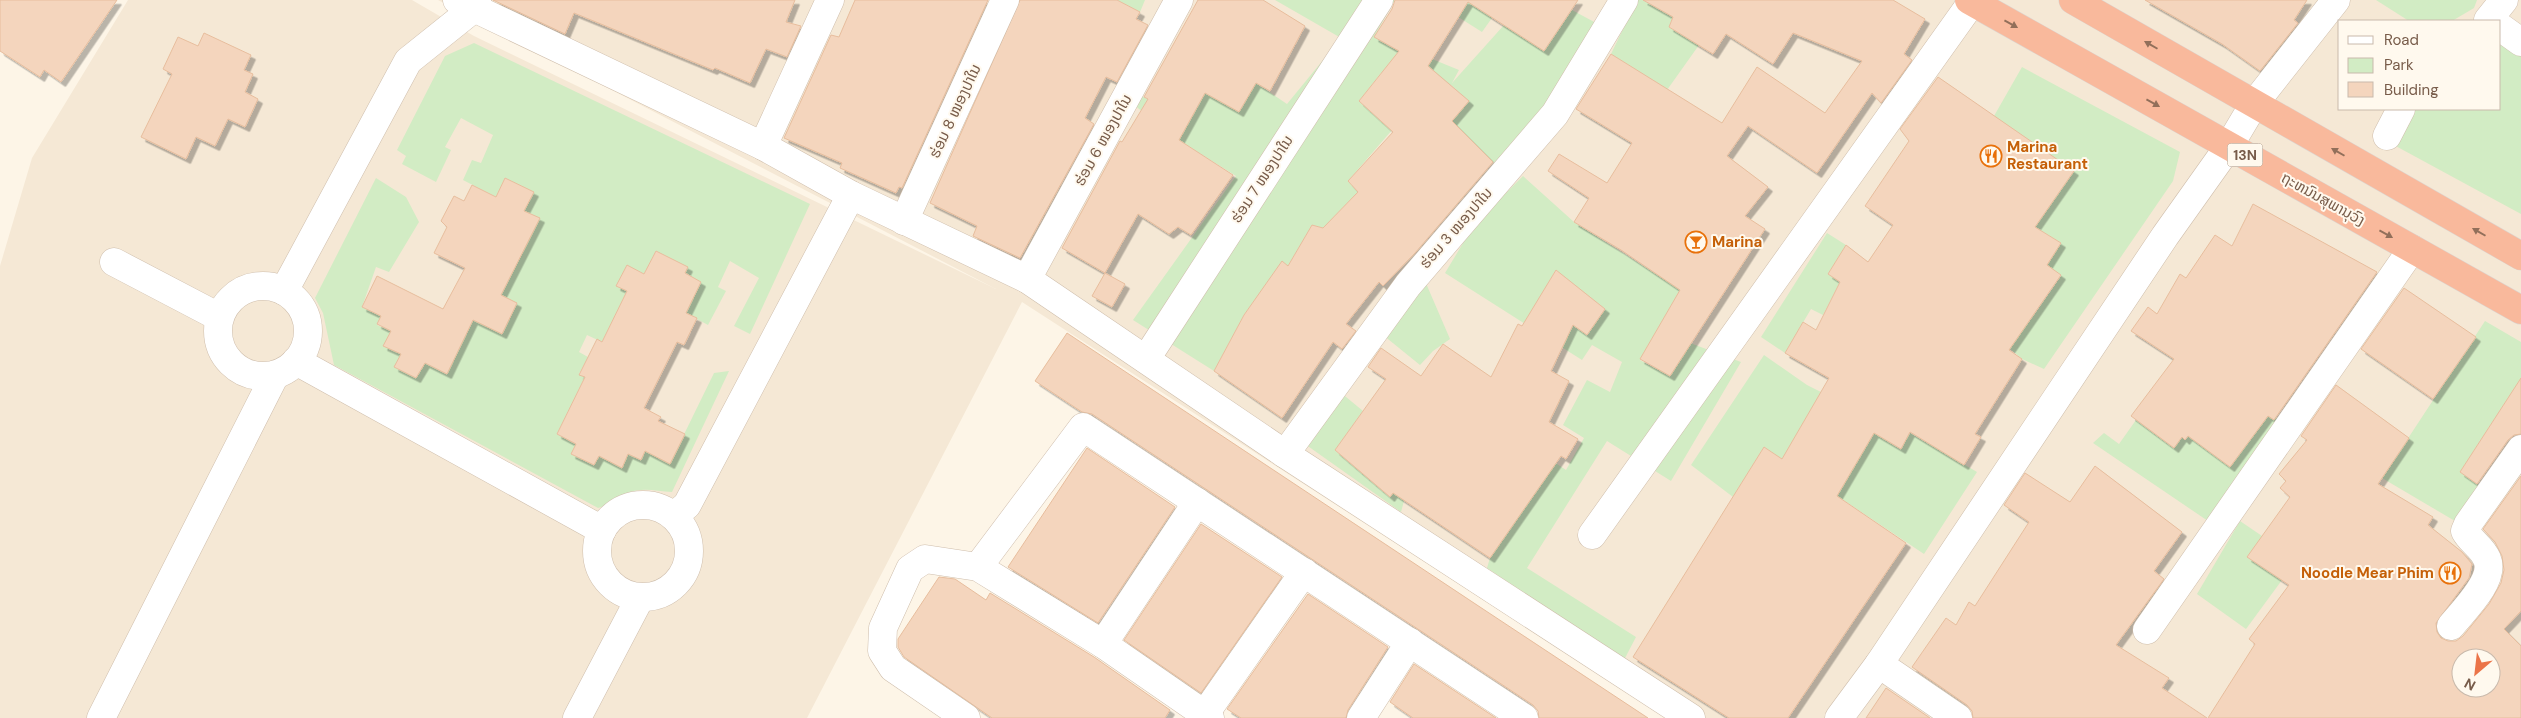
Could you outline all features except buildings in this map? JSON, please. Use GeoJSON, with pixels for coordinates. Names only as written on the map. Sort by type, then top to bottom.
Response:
{"type":"FeatureCollection","features":[{"type":"Feature","properties":{"kind":"highway"},"geometry":{"type":"LineString","coordinates":[[2073,0],[2521,256]]}},
{"type":"Feature","properties":{"kind":"highway","name":"ຖະຫນົນສຸພານຸວົງ"},"geometry":{"type":"LineString","coordinates":[[1970,1],[2521,310]]}},
{"type":"Feature","properties":{"kind":"street"},"geometry":{"type":"LineString","coordinates":[[762,146],[830,0]]}},
{"type":"Feature","properties":{"kind":"street","name":"ຮ່ອມ 8 ໜອງປາໃນ"},"geometry":{"type":"LineString","coordinates":[[904,221],[1005,0]]}},
{"type":"Feature","properties":{"kind":"street","name":"ຮ່ອມ 6 ໜອງປາໃນ"},"geometry":{"type":"LineString","coordinates":[[1027,279],[1179,0]]}},
{"type":"Feature","properties":{"kind":"street","name":"ຮ່ອມ 7 ໜອງປາໃນ"},"geometry":{"type":"LineString","coordinates":[[1146,359],[1378,0]]}},
{"type":"Feature","properties":{"kind":"street","name":"ຮ່ອມ 3 ໜອງປາໃນ"},"geometry":{"type":"LineString","coordinates":[[1285,454],[1408,285],[1554,114],[1624,0]]}},
{"type":"Feature","properties":{"kind":"street"},"geometry":{"type":"LineString","coordinates":[[1839,718],[1879,664],[2159,244],[2229,146],[2254,104],[2336,0]]}},
{"type":"Feature","properties":{"kind":"street"},"geometry":{"type":"LineString","coordinates":[[1592,535],[1970,1]]}},
{"type":"Feature","properties":{"kind":"street"},"geometry":{"type":"LineString","coordinates":[[284,291],[408,61],[469,3],[762,146],[851,195],[1027,279],[1285,454],[1691,718]]}},
{"type":"Feature","properties":{"kind":"street"},"geometry":{"type":"LineString","coordinates":[[2501,24],[2521,42]]}},
{"type":"Feature","properties":{"kind":"street"},"geometry":{"type":"LineString","coordinates":[[2386,136],[2400,110]]}},
{"type":"Feature","properties":{"kind":"street"},"geometry":{"type":"LineString","coordinates":[[674,516],[687,505],[851,195]]}},
{"type":"Feature","properties":{"kind":"street"},"geometry":{"type":"LineString","coordinates":[[2147,630],[2412,249]]}},
{"type":"Feature","properties":{"kind":"street"},"geometry":{"type":"LineString","coordinates":[[114,262],[220,317]]}},
{"type":"Feature","properties":{"kind":"street"},"geometry":{"type":"LineString","coordinates":[[101,718],[286,368],[307,343],[308,328],[305,313],[296,300],[284,291],[270,286],[255,286],[241,291],[230,299],[220,317],[218,340],[223,353],[232,365],[252,374],[286,368],[602,530]]}},
{"type":"Feature","properties":{"kind":"street"},"geometry":{"type":"LineString","coordinates":[[978,567],[1083,427],[1410,642],[1495,710],[1524,718]]}},
{"type":"Feature","properties":{"kind":"street"},"geometry":{"type":"LineString","coordinates":[[2451,626],[2483,586],[2488,574],[2488,561],[2480,548],[2469,538],[2465,531],[2521,449]]}},
{"type":"Feature","properties":{"kind":"street"},"geometry":{"type":"LineString","coordinates":[[1103,644],[1197,502]]}},
{"type":"Feature","properties":{"kind":"street"},"geometry":{"type":"LineString","coordinates":[[638,504],[654,506],[674,516],[688,536],[690,550],[688,566],[680,580],[669,590],[655,596],[640,598],[624,594],[612,586],[602,574],[597,559],[597,544],[602,530],[610,517],[623,508],[638,504]]}},
{"type":"Feature","properties":{"kind":"street"},"geometry":{"type":"LineString","coordinates":[[966,718],[893,668],[882,651],[883,628],[910,569],[925,559],[978,567],[1103,644],[1205,717],[1304,572]]}},
{"type":"Feature","properties":{"kind":"street"},"geometry":{"type":"LineString","coordinates":[[577,718],[640,598]]}},
{"type":"Feature","properties":{"kind":"street"},"geometry":{"type":"LineString","coordinates":[[1361,718],[1410,642]]}},
{"type":"Feature","properties":{"kind":"street"},"geometry":{"type":"LineString","coordinates":[[1879,664],[1958,718]]}},
{"type":"Feature","properties":{"kind":"shaded area"},"geometry":{"type":"Polygon","coordinates":[[[128,0],[412,0],[474,36],[996,289],[438,0],[2521,0],[2521,718],[1666,718],[1022,302],[807,718],[0,718],[0,266],[32,158],[128,0]]]}},
{"type":"Feature","properties":{"kind":"green space"},"geometry":{"type":"Polygon","coordinates":[[[1117,0],[1145,0],[1140,12],[1117,0]]]}},
{"type":"Feature","properties":{"kind":"green space"},"geometry":{"type":"Polygon","coordinates":[[[1275,0],[1395,0],[1374,37],[1414,60],[1432,59],[1459,70],[1452,83],[1504,25],[1544,51],[1572,10],[1596,23],[1545,108],[1498,167],[1452,121],[1469,101],[1451,85],[1424,98],[1381,73],[1359,101],[1392,130],[1348,181],[1358,192],[1323,228],[1312,225],[1288,266],[1282,262],[1244,315],[1214,371],[1133,320],[1236,176],[1180,141],[1134,105],[1140,95],[1189,121],[1205,93],[1256,83],[1287,104],[1341,38],[1275,0]]]}},
{"type":"Feature","properties":{"kind":"green space"},"geometry":{"type":"Polygon","coordinates":[[[1438,0],[1486,0],[1499,8],[1482,32],[1444,8],[1438,0]]]}},
{"type":"Feature","properties":{"kind":"green space"},"geometry":{"type":"Polygon","coordinates":[[[1637,0],[1643,0],[1673,17],[1669,27],[1699,45],[1667,90],[1611,54],[1637,0]]]}},
{"type":"Feature","properties":{"kind":"green space"},"geometry":{"type":"Polygon","coordinates":[[[2376,0],[2477,0],[2474,8],[2454,20],[2407,20],[2376,0]]]}},
{"type":"Feature","properties":{"kind":"green space"},"geometry":{"type":"Polygon","coordinates":[[[474,43],[810,204],[750,334],[734,326],[759,278],[730,261],[718,287],[726,291],[708,325],[686,313],[701,282],[685,273],[687,267],[656,251],[644,274],[627,266],[617,286],[627,291],[602,342],[587,335],[579,352],[588,357],[579,374],[585,377],[557,434],[576,444],[571,454],[594,465],[599,456],[622,467],[628,454],[641,460],[645,451],[670,463],[714,373],[729,371],[672,492],[633,491],[598,508],[334,365],[323,313],[315,298],[376,178],[406,197],[419,222],[389,272],[376,267],[362,307],[381,316],[377,325],[391,331],[384,346],[401,354],[395,367],[416,378],[425,363],[446,374],[473,320],[502,334],[517,303],[501,295],[539,219],[524,211],[533,192],[505,178],[496,197],[463,180],[472,160],[481,163],[493,135],[461,118],[445,147],[451,150],[436,182],[402,164],[406,156],[397,150],[445,56],[474,43]]]}},
{"type":"Feature","properties":{"kind":"green space"},"geometry":{"type":"Polygon","coordinates":[[[2501,44],[2521,56],[2521,214],[2392,144],[2409,110],[2501,110],[2501,44]]]}},
{"type":"Feature","properties":{"kind":"green space"},"geometry":{"type":"Polygon","coordinates":[[[2022,67],[2180,152],[2173,181],[2044,369],[2022,359],[2000,340],[2017,314],[2029,322],[2061,276],[2047,265],[2061,243],[2035,227],[2074,171],[1994,116],[2022,67]]]}},
{"type":"Feature","properties":{"kind":"green space"},"geometry":{"type":"Polygon","coordinates":[[[1523,176],[1574,222],[1667,281],[1691,276],[1677,296],[1640,360],[1670,376],[1690,343],[1741,362],[1671,481],[1607,441],[1527,568],[1636,637],[1624,660],[1487,568],[1490,558],[1507,531],[1542,454],[1566,470],[1584,438],[1563,425],[1587,380],[1610,392],[1622,362],[1592,345],[1582,360],[1445,273],[1474,225],[1523,176]],[[1556,270],[1538,301],[1587,335],[1605,309],[1556,270]]]}},
{"type":"Feature","properties":{"kind":"green space"},"geometry":{"type":"Polygon","coordinates":[[[1827,233],[1846,245],[1828,274],[1840,282],[1823,315],[1811,309],[1785,353],[1761,337],[1827,233]]]}},
{"type":"Feature","properties":{"kind":"green space"},"geometry":{"type":"Polygon","coordinates":[[[1425,281],[1450,339],[1433,351],[1420,365],[1383,335],[1425,281]]]}},
{"type":"Feature","properties":{"kind":"green space"},"geometry":{"type":"Polygon","coordinates":[[[2485,321],[2521,342],[2521,389],[2516,386],[2460,472],[2485,489],[2460,524],[2382,478],[2485,321]]]}},
{"type":"Feature","properties":{"kind":"green space"},"geometry":{"type":"Polygon","coordinates":[[[1764,355],[1807,385],[1821,392],[1874,433],[1900,449],[1910,433],[1977,472],[1924,554],[1764,447],[1733,497],[1691,465],[1764,355]]]}},
{"type":"Feature","properties":{"kind":"green space"},"geometry":{"type":"Polygon","coordinates":[[[1323,378],[1363,411],[1335,450],[1390,497],[1430,441],[1422,475],[1404,501],[1401,512],[1288,432],[1323,378]]]}},
{"type":"Feature","properties":{"kind":"green space"},"geometry":{"type":"Polygon","coordinates":[[[2271,411],[2278,420],[2208,521],[2093,443],[2104,433],[2119,444],[2136,420],[2174,448],[2182,437],[2195,426],[2271,411]]]}},
{"type":"Feature","properties":{"kind":"green space"},"geometry":{"type":"Polygon","coordinates":[[[2240,521],[2262,536],[2282,580],[2246,629],[2197,594],[2240,521]]]}},
{"type":"Feature","properties":{"kind":"place","name":"Marina Restaurant"},"geometry":{"type":"Point","coordinates":[1991,156]}},
{"type":"Feature","properties":{"kind":"place","name":"Marina"},"geometry":{"type":"Point","coordinates":[1696,242]}},
{"type":"Feature","properties":{"kind":"place","name":"Noodle Mear Phim"},"geometry":{"type":"Point","coordinates":[2450,573]}}]}
